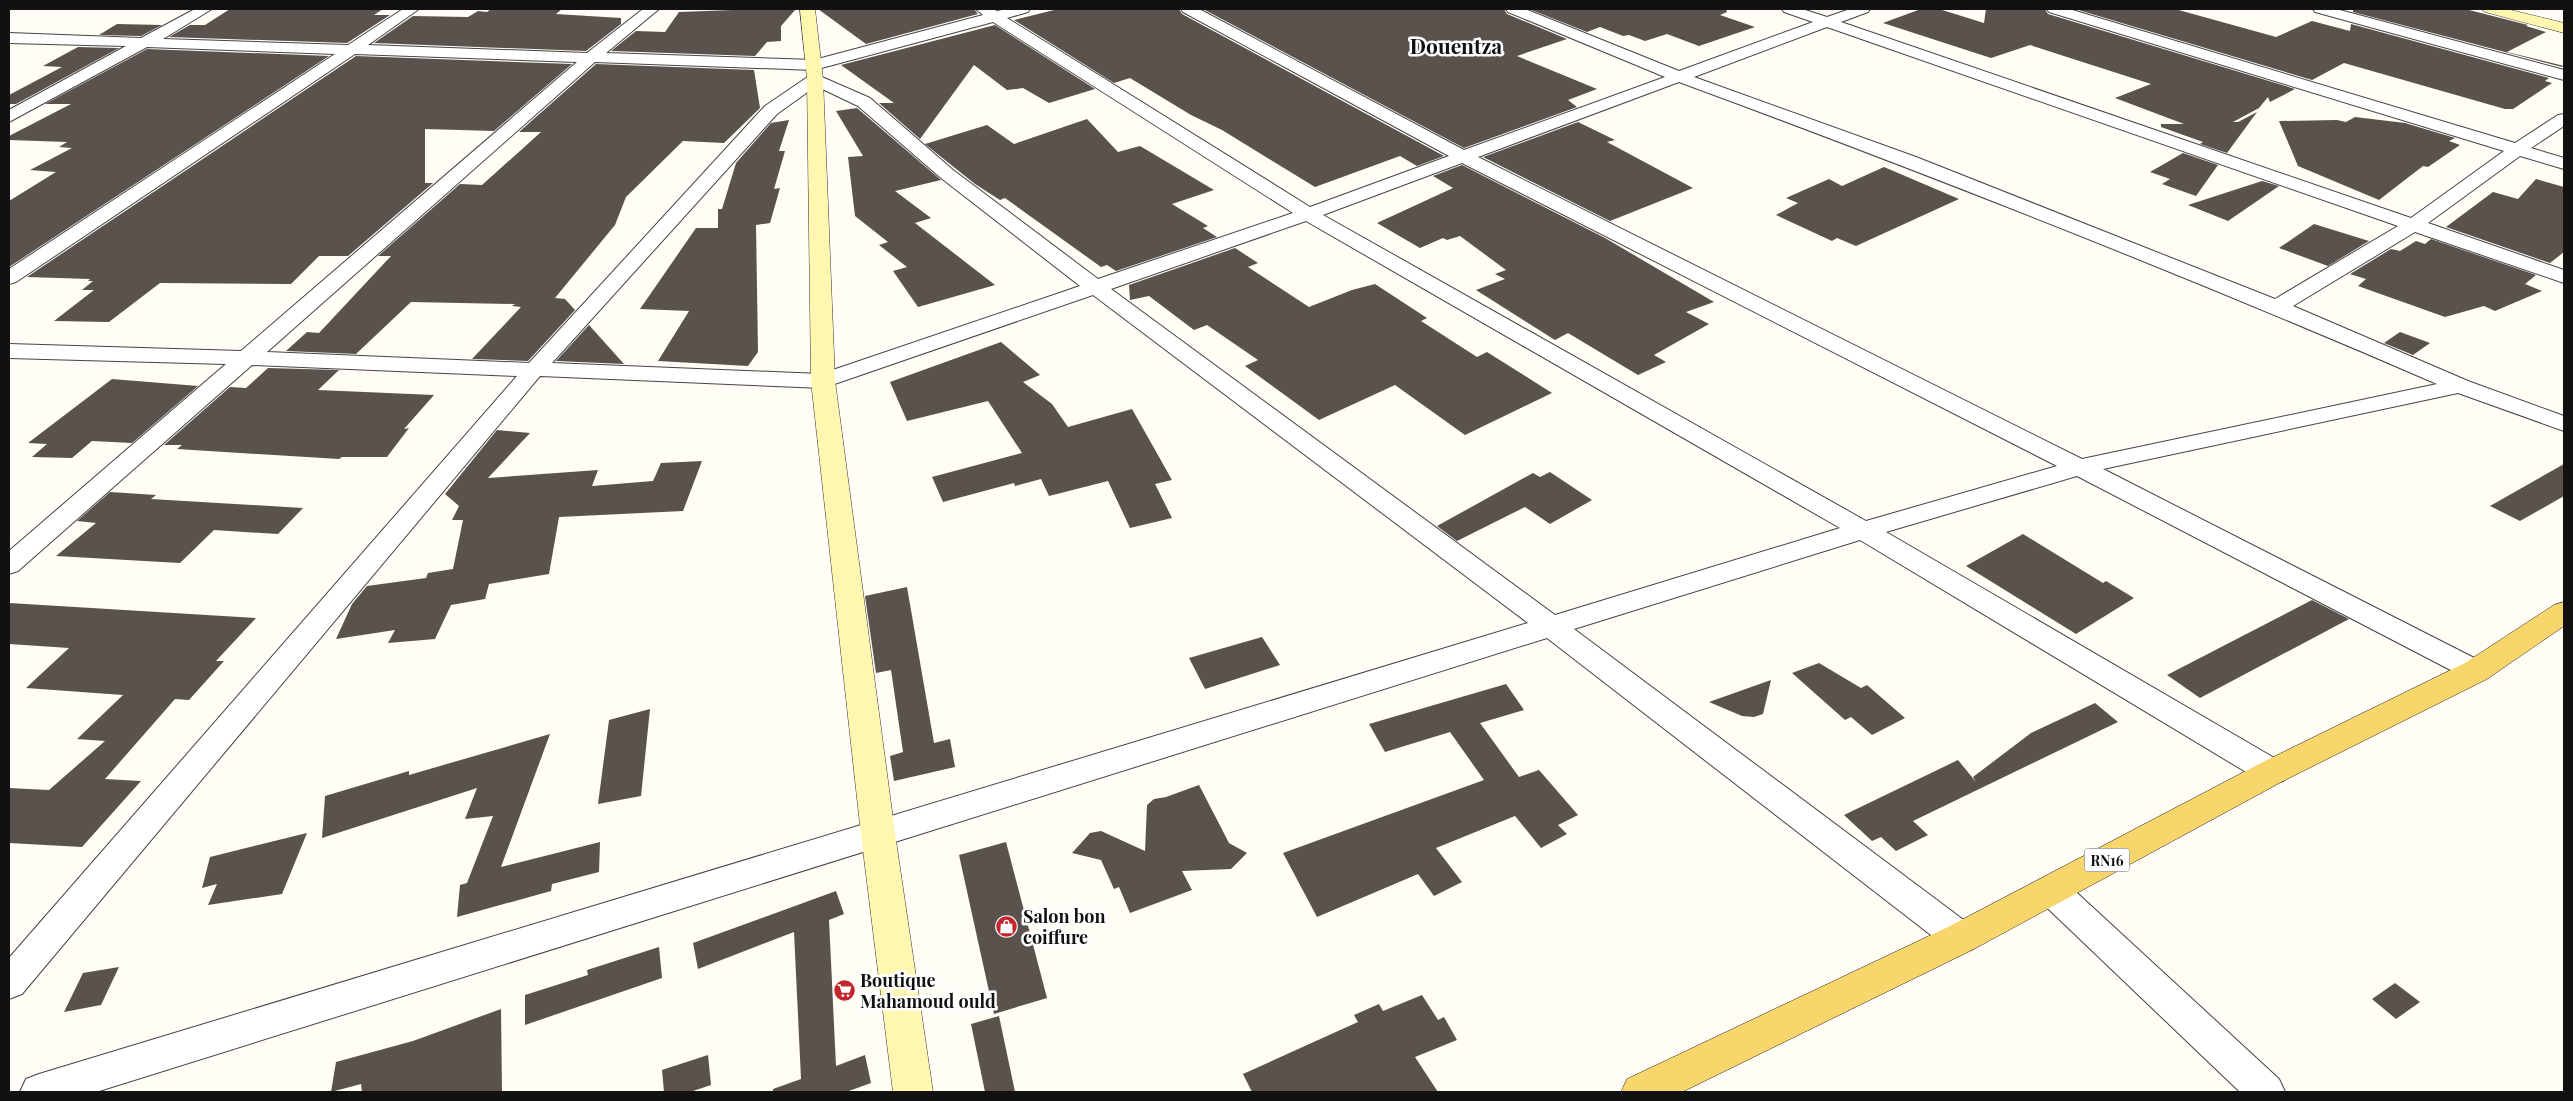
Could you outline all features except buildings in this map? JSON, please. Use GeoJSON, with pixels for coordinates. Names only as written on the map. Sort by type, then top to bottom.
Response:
{"type":"FeatureCollection","features":[{"type":"Feature","properties":{"kind":"main road"},"geometry":{"type":"LineString","coordinates":[[807,9],[815,72],[823,381],[878,834],[914,1092]]}},
{"type":"Feature","properties":{"kind":"main road"},"geometry":{"type":"LineString","coordinates":[[2490,9],[2564,28]]}},
{"type":"Feature","properties":{"kind":"main road","name":"RN16"},"geometry":{"type":"LineString","coordinates":[[1641,1092],[1961,938],[2272,772],[2476,671],[2564,612]]}},
{"type":"Feature","properties":{"kind":"street"},"geometry":{"type":"LineString","coordinates":[[9,118],[205,9]]}},
{"type":"Feature","properties":{"kind":"street"},"geometry":{"type":"LineString","coordinates":[[9,278],[412,9]]}},
{"type":"Feature","properties":{"kind":"street"},"geometry":{"type":"LineString","coordinates":[[9,565],[593,56],[652,9]]}},
{"type":"Feature","properties":{"kind":"street"},"geometry":{"type":"LineString","coordinates":[[9,983],[534,370],[771,110],[815,72],[989,12],[1023,9]]}},
{"type":"Feature","properties":{"kind":"street"},"geometry":{"type":"LineString","coordinates":[[1188,9],[1462,156],[2079,467],[2476,671]]}},
{"type":"Feature","properties":{"kind":"street"},"geometry":{"type":"LineString","coordinates":[[1513,9],[1679,77],[1910,161],[2276,308],[2460,386],[2564,424]]}},
{"type":"Feature","properties":{"kind":"street"},"geometry":{"type":"LineString","coordinates":[[1789,9],[2564,277]]}},
{"type":"Feature","properties":{"kind":"street"},"geometry":{"type":"LineString","coordinates":[[9,351],[246,358],[823,381],[1308,214],[1863,9]]}},
{"type":"Feature","properties":{"kind":"street"},"geometry":{"type":"LineString","coordinates":[[2054,9],[2564,164]]}},
{"type":"Feature","properties":{"kind":"street"},"geometry":{"type":"LineString","coordinates":[[2320,9],[2564,76]]}},
{"type":"Feature","properties":{"kind":"street"},"geometry":{"type":"LineString","coordinates":[[989,12],[1308,214],[1863,530],[2272,772]]}},
{"type":"Feature","properties":{"kind":"street"},"geometry":{"type":"LineString","coordinates":[[9,38],[593,56],[815,72],[864,102],[948,174],[1095,287],[1551,626],[1961,938]]}},
{"type":"Feature","properties":{"kind":"street"},"geometry":{"type":"LineString","coordinates":[[2276,308],[2413,225],[2516,150],[2564,119]]}},
{"type":"Feature","properties":{"kind":"street"},"geometry":{"type":"LineString","coordinates":[[39,1092],[1863,530],[2079,467],[2460,386]]}},
{"type":"Feature","properties":{"kind":"street"},"geometry":{"type":"LineString","coordinates":[[2051,890],[2266,1092]]}},
{"type":"Feature","properties":{"kind":"place","name":"Salon bon coiffure"},"geometry":{"type":"Point","coordinates":[1007,926]}},
{"type":"Feature","properties":{"kind":"place","name":"Boutique Mahamoud ould"},"geometry":{"type":"Point","coordinates":[844,990]}},
{"type":"Feature","properties":{"kind":"district","name":"Douentza"},"geometry":{"type":"Point","coordinates":[1456,45]}}]}
